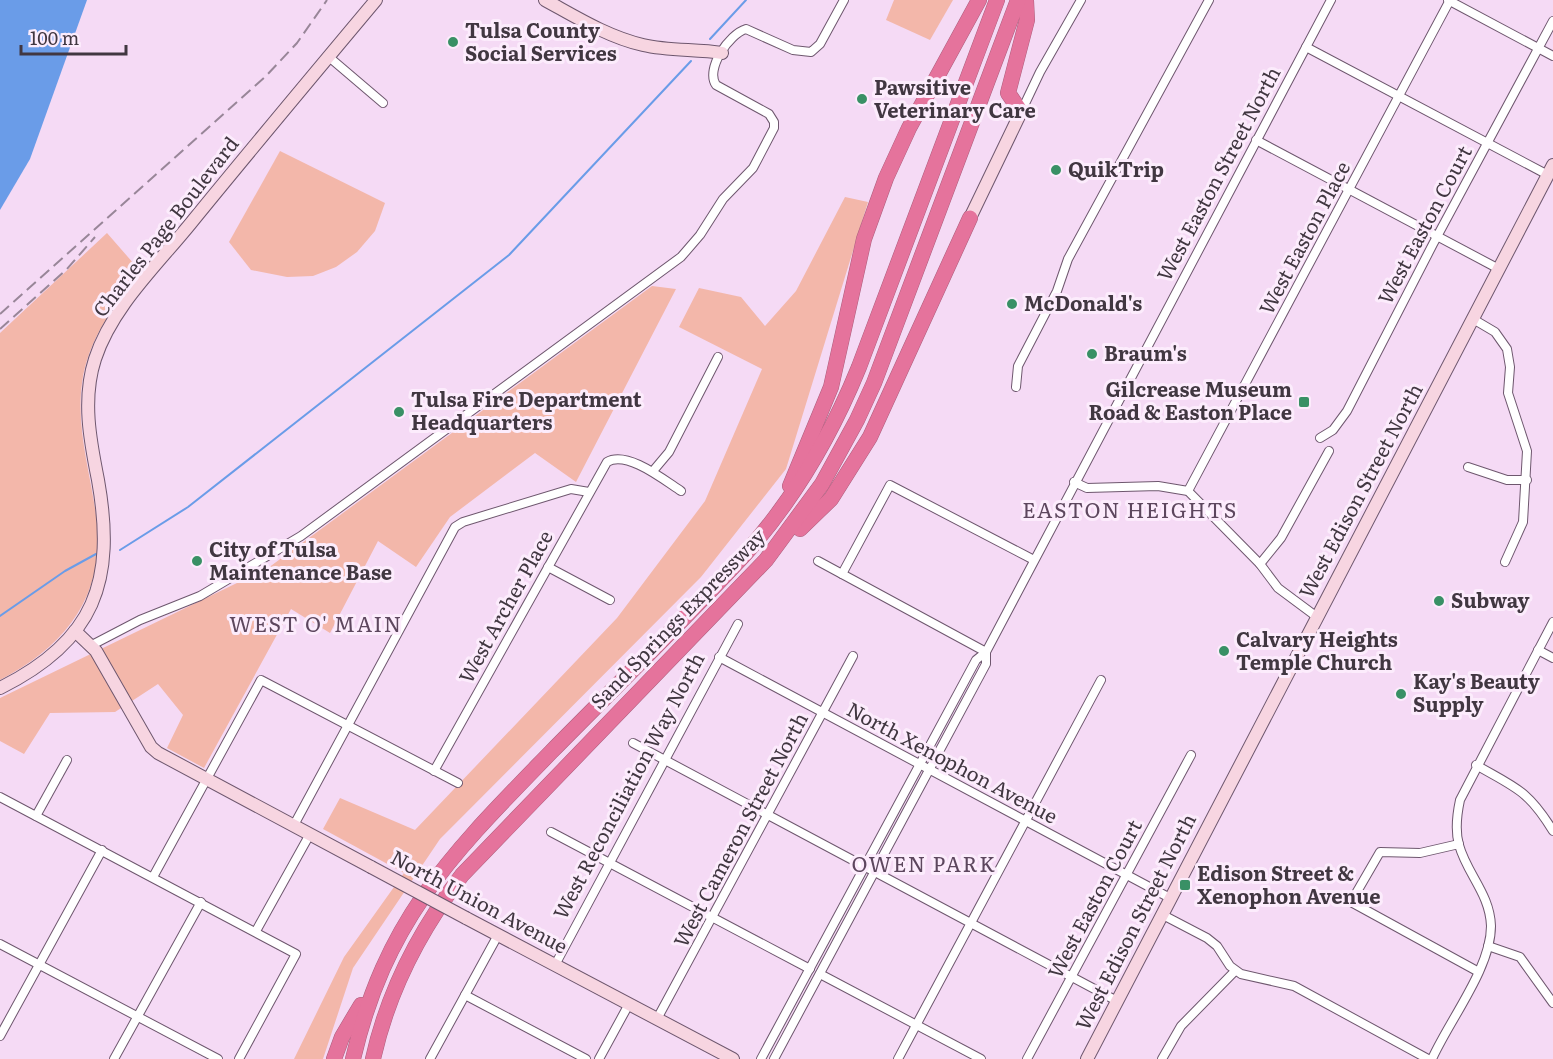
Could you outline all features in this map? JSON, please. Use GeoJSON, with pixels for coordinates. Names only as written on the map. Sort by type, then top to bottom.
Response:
{"type":"FeatureCollection","features":[{"type":"Feature","properties":{"kind":"highway"},"geometry":{"type":"LineString","coordinates":[[783,507],[801,454],[831,387],[864,239],[886,178],[909,128],[979,0]]}},
{"type":"Feature","properties":{"kind":"highway","name":"Sand Springs Expressway"},"geometry":{"type":"LineString","coordinates":[[353,1059],[366,1010],[381,969],[413,909],[455,852],[733,566],[783,507],[813,462],[846,398],[997,0]]}},
{"type":"Feature","properties":{"kind":"highway","name":"Sand Springs Expressway"},"geometry":{"type":"LineString","coordinates":[[373,1059],[385,1014],[419,939],[471,863],[754,574],[801,516],[844,446],[874,383],[1018,0]]}},
{"type":"Feature","properties":{"kind":"highway"},"geometry":{"type":"LineString","coordinates":[[1021,112],[1008,93],[1027,20],[1026,0]]}},
{"type":"Feature","properties":{"kind":"highway"},"geometry":{"type":"LineString","coordinates":[[754,574],[831,499],[858,459],[887,402],[968,224]]}},
{"type":"Feature","properties":{"kind":"highway"},"geometry":{"type":"LineString","coordinates":[[334,1059],[342,1037],[381,969]]}},
{"type":"Feature","properties":{"kind":"highway"},"geometry":{"type":"LineString","coordinates":[[383,1059],[385,1014]]}},
{"type":"Feature","properties":{"kind":"main road","name":"Charles Page Boulevard"},"geometry":{"type":"LineString","coordinates":[[0,688],[46,661],[75,631],[95,596],[104,558],[105,522],[90,436],[88,404],[90,376],[101,344],[120,310],[161,257],[376,0]]}},
{"type":"Feature","properties":{"kind":"main road"},"geometry":{"type":"LineString","coordinates":[[545,0],[631,42],[660,48],[697,49],[722,53]]}},
{"type":"Feature","properties":{"kind":"main road"},"geometry":{"type":"LineString","coordinates":[[968,224],[993,166],[1021,112]]}},
{"type":"Feature","properties":{"kind":"main road","name":"West Edison Street North"},"geometry":{"type":"LineString","coordinates":[[1087,1059],[1550,170]]}},
{"type":"Feature","properties":{"kind":"main road"},"geometry":{"type":"LineString","coordinates":[[75,631],[92,645]]}},
{"type":"Feature","properties":{"kind":"main road","name":"North Union Avenue"},"geometry":{"type":"LineString","coordinates":[[92,645],[151,747],[160,755],[733,1059]]}},
{"type":"Feature","properties":{"kind":"street"},"geometry":{"type":"LineString","coordinates":[[92,645],[140,620],[200,596],[301,536],[687,251],[723,199],[753,168],[774,128],[774,122],[769,114],[716,85],[712,71],[715,62],[736,35],[746,29],[793,50],[812,52],[820,45],[844,0]]}},
{"type":"Feature","properties":{"kind":"street"},"geometry":{"type":"LineString","coordinates":[[1021,112],[1040,72],[1082,0]]}},
{"type":"Feature","properties":{"kind":"street"},"geometry":{"type":"LineString","coordinates":[[1016,387],[1018,366],[1058,291],[1068,259],[1209,0]]}},
{"type":"Feature","properties":{"kind":"street","name":"West Easton Street North"},"geometry":{"type":"LineString","coordinates":[[774,1059],[986,664],[987,652],[1074,483],[1331,0]]}},
{"type":"Feature","properties":{"kind":"street"},"geometry":{"type":"LineString","coordinates":[[1449,0],[1553,56]]}},
{"type":"Feature","properties":{"kind":"street","name":"West Easton Place"},"geometry":{"type":"LineString","coordinates":[[1188,491],[1449,0]]}},
{"type":"Feature","properties":{"kind":"street","name":"West Easton Court"},"geometry":{"type":"LineString","coordinates":[[1320,438],[1333,430],[1347,411],[1553,21]]}},
{"type":"Feature","properties":{"kind":"street"},"geometry":{"type":"LineString","coordinates":[[1306,47],[1488,143],[1550,170]]}},
{"type":"Feature","properties":{"kind":"street"},"geometry":{"type":"LineString","coordinates":[[329,57],[383,103]]}},
{"type":"Feature","properties":{"kind":"street"},"geometry":{"type":"LineString","coordinates":[[1256,140],[1499,269]]}},
{"type":"Feature","properties":{"kind":"street"},"geometry":{"type":"LineString","coordinates":[[1473,319],[1495,332],[1507,349],[1510,367],[1508,393],[1525,439],[1527,480],[1523,522],[1513,551],[1505,562]]}},
{"type":"Feature","properties":{"kind":"street"},"geometry":{"type":"LineString","coordinates":[[681,491],[653,471],[669,452],[718,357]]}},
{"type":"Feature","properties":{"kind":"street"},"geometry":{"type":"LineString","coordinates":[[1260,564],[1281,538],[1329,452]]}},
{"type":"Feature","properties":{"kind":"street","name":"West Archer Place"},"geometry":{"type":"LineString","coordinates":[[434,771],[589,492],[610,460],[620,458],[653,471]]}},
{"type":"Feature","properties":{"kind":"street"},"geometry":{"type":"LineString","coordinates":[[1468,467],[1507,480],[1527,480]]}},
{"type":"Feature","properties":{"kind":"street"},"geometry":{"type":"LineString","coordinates":[[1074,483],[1087,488],[1158,486],[1188,491],[1260,564],[1278,588],[1317,617]]}},
{"type":"Feature","properties":{"kind":"street"},"geometry":{"type":"LineString","coordinates":[[842,574],[890,485],[1034,560]]}},
{"type":"Feature","properties":{"kind":"street"},"geometry":{"type":"LineString","coordinates":[[294,825],[455,527],[463,522],[571,489],[589,492]]}},
{"type":"Feature","properties":{"kind":"street"},"geometry":{"type":"LineString","coordinates":[[819,561],[987,652]]}},
{"type":"Feature","properties":{"kind":"street"},"geometry":{"type":"LineString","coordinates":[[548,567],[610,600]]}},
{"type":"Feature","properties":{"kind":"street"},"geometry":{"type":"LineString","coordinates":[[1161,915],[1207,938],[1217,946],[1235,971],[1248,976],[1282,982],[1300,989],[1430,1059],[1477,971],[1488,945],[1491,926],[1487,901],[1459,844],[1457,822],[1460,800],[1476,765],[1553,622]]}},
{"type":"Feature","properties":{"kind":"street","name":"West Reconciliation Way North"},"geometry":{"type":"LineString","coordinates":[[555,965],[738,624]]}},
{"type":"Feature","properties":{"kind":"street"},"geometry":{"type":"LineString","coordinates":[[1538,650],[1553,657]]}},
{"type":"Feature","properties":{"kind":"street","name":"West Easton Street North"},"geometry":{"type":"LineString","coordinates":[[761,1059],[976,660],[987,652]]}},
{"type":"Feature","properties":{"kind":"street","name":"West Cameron Street North"},"geometry":{"type":"LineString","coordinates":[[657,1018],[852,656]]}},
{"type":"Feature","properties":{"kind":"street","name":"North Xenophon Avenue"},"geometry":{"type":"LineString","coordinates":[[719,657],[1170,898]]}},
{"type":"Feature","properties":{"kind":"street"},"geometry":{"type":"LineString","coordinates":[[153,878],[261,680],[458,783]]}},
{"type":"Feature","properties":{"kind":"street"},"geometry":{"type":"LineString","coordinates":[[898,1059],[1101,680]]}},
{"type":"Feature","properties":{"kind":"street"},"geometry":{"type":"LineString","coordinates":[[633,743],[970,924],[1117,1000]]}},
{"type":"Feature","properties":{"kind":"street","name":"West Easton Court"},"geometry":{"type":"LineString","coordinates":[[1027,1059],[1191,755]]}},
{"type":"Feature","properties":{"kind":"street"},"geometry":{"type":"LineString","coordinates":[[36,816],[67,760]]}},
{"type":"Feature","properties":{"kind":"street"},"geometry":{"type":"LineString","coordinates":[[1476,765],[1527,795],[1536,803],[1553,831]]}},
{"type":"Feature","properties":{"kind":"street"},"geometry":{"type":"LineString","coordinates":[[1,800],[102,850],[296,954],[239,1059]]}},
{"type":"Feature","properties":{"kind":"street"},"geometry":{"type":"LineString","coordinates":[[551,832],[810,969]]}},
{"type":"Feature","properties":{"kind":"street"},"geometry":{"type":"LineString","coordinates":[[256,931],[310,834]]}},
{"type":"Feature","properties":{"kind":"street"},"geometry":{"type":"LineString","coordinates":[[1459,844],[1420,854],[1380,852],[1351,902],[1477,971]]}},
{"type":"Feature","properties":{"kind":"street"},"geometry":{"type":"LineString","coordinates":[[0,1036],[102,850]]}},
{"type":"Feature","properties":{"kind":"street"},"geometry":{"type":"LineString","coordinates":[[114,1059],[201,902]]}},
{"type":"Feature","properties":{"kind":"street"},"geometry":{"type":"LineString","coordinates":[[430,1059],[498,935]]}},
{"type":"Feature","properties":{"kind":"street"},"geometry":{"type":"LineString","coordinates":[[0,944],[218,1059]]}},
{"type":"Feature","properties":{"kind":"street"},"geometry":{"type":"LineString","coordinates":[[1488,945],[1520,957],[1553,1003]]}},
{"type":"Feature","properties":{"kind":"street"},"geometry":{"type":"LineString","coordinates":[[816,959],[825,964]]}},
{"type":"Feature","properties":{"kind":"street"},"geometry":{"type":"LineString","coordinates":[[1162,1059],[1181,1026],[1235,971]]}},
{"type":"Feature","properties":{"kind":"street"},"geometry":{"type":"LineString","coordinates":[[806,978],[818,978],[981,1059]]}},
{"type":"Feature","properties":{"kind":"street"},"geometry":{"type":"LineString","coordinates":[[465,995],[586,1059]]}},
{"type":"Feature","properties":{"kind":"street"},"geometry":{"type":"LineString","coordinates":[[599,1059],[629,1004]]}},
{"type":"Feature","properties":{"kind":"shaded area"},"geometry":{"type":"Polygon","coordinates":[[[894,0],[953,0],[930,40],[886,20],[894,0]]]}},
{"type":"Feature","properties":{"kind":"shaded area"},"geometry":{"type":"Polygon","coordinates":[[[280,151],[385,203],[375,231],[357,252],[336,267],[313,276],[287,277],[251,270],[229,242],[280,151]]]}},
{"type":"Feature","properties":{"kind":"shaded area"},"geometry":{"type":"Polygon","coordinates":[[[845,197],[868,202],[786,469],[701,577],[440,839],[353,968],[323,1059],[294,1059],[344,957],[404,873],[323,829],[340,798],[415,830],[617,618],[705,501],[762,369],[679,327],[699,288],[741,297],[765,326],[796,291],[845,197]]]}},
{"type":"Feature","properties":{"kind":"shaded area"},"geometry":{"type":"Polygon","coordinates":[[[107,233],[141,272],[112,310],[96,337],[82,383],[82,433],[96,515],[98,543],[95,569],[88,593],[77,614],[63,633],[45,651],[0,680],[0,333],[107,233]]]}},
{"type":"Feature","properties":{"kind":"shaded area"},"geometry":{"type":"Polygon","coordinates":[[[652,286],[676,289],[576,482],[535,453],[450,517],[416,567],[378,541],[330,633],[291,609],[204,768],[167,748],[183,715],[158,684],[115,712],[50,713],[24,754],[0,741],[0,698],[268,568],[652,286]]]}},
{"type":"Feature","properties":{"kind":"water"},"geometry":{"type":"Polygon","coordinates":[[[0,0],[87,0],[30,159],[0,210],[0,0]]]}},
{"type":"Feature","properties":{"kind":"waterway"},"geometry":{"type":"LineString","coordinates":[[710,39],[746,0]]}},
{"type":"Feature","properties":{"kind":"waterway"},"geometry":{"type":"LineString","coordinates":[[120,550],[188,507],[509,255],[691,61]]}},
{"type":"Feature","properties":{"kind":"waterway"},"geometry":{"type":"LineString","coordinates":[[0,616],[65,571],[96,554]]}},
{"type":"Feature","properties":{"kind":"railway"},"geometry":{"type":"LineString","coordinates":[[0,314],[266,76],[297,43],[327,0]]}},
{"type":"Feature","properties":{"kind":"railway"},"geometry":{"type":"LineString","coordinates":[[0,329],[67,269],[95,237]]}},
{"type":"Feature","properties":{"kind":"place","name":"Tulsa County Social Services"},"geometry":{"type":"Point","coordinates":[453,42]}},
{"type":"Feature","properties":{"kind":"place","name":"Pawsitive Veterinary Care"},"geometry":{"type":"Point","coordinates":[862,99]}},
{"type":"Feature","properties":{"kind":"place","name":"QuikTrip"},"geometry":{"type":"Point","coordinates":[1056,170]}},
{"type":"Feature","properties":{"kind":"place","name":"McDonald's"},"geometry":{"type":"Point","coordinates":[1012,304]}},
{"type":"Feature","properties":{"kind":"place","name":"Braum's"},"geometry":{"type":"Point","coordinates":[1092,354]}},
{"type":"Feature","properties":{"kind":"place","name":"Gilcrease Museum Road & Easton Place"},"geometry":{"type":"Point","coordinates":[1304,402]}},
{"type":"Feature","properties":{"kind":"place","name":"Tulsa Fire Department Headquarters"},"geometry":{"type":"Point","coordinates":[399,412]}},
{"type":"Feature","properties":{"kind":"place","name":"City of Tulsa Maintenance Base"},"geometry":{"type":"Point","coordinates":[197,561]}},
{"type":"Feature","properties":{"kind":"place","name":"Subway"},"geometry":{"type":"Point","coordinates":[1439,601]}},
{"type":"Feature","properties":{"kind":"place","name":"Calvary Heights Temple Church"},"geometry":{"type":"Point","coordinates":[1224,651]}},
{"type":"Feature","properties":{"kind":"place","name":"Kay's Beauty Supply"},"geometry":{"type":"Point","coordinates":[1401,694]}},
{"type":"Feature","properties":{"kind":"place","name":"Edison Street & Xenophon Avenue"},"geometry":{"type":"Point","coordinates":[1185,885]}},
{"type":"Feature","properties":{"kind":"district","name":"EASTON HEIGHTS"},"geometry":{"type":"Point","coordinates":[1130,511]}},
{"type":"Feature","properties":{"kind":"district","name":"WEST O' MAIN"},"geometry":{"type":"Point","coordinates":[316,625]}},
{"type":"Feature","properties":{"kind":"district","name":"OWEN PARK"},"geometry":{"type":"Point","coordinates":[924,865]}}]}
